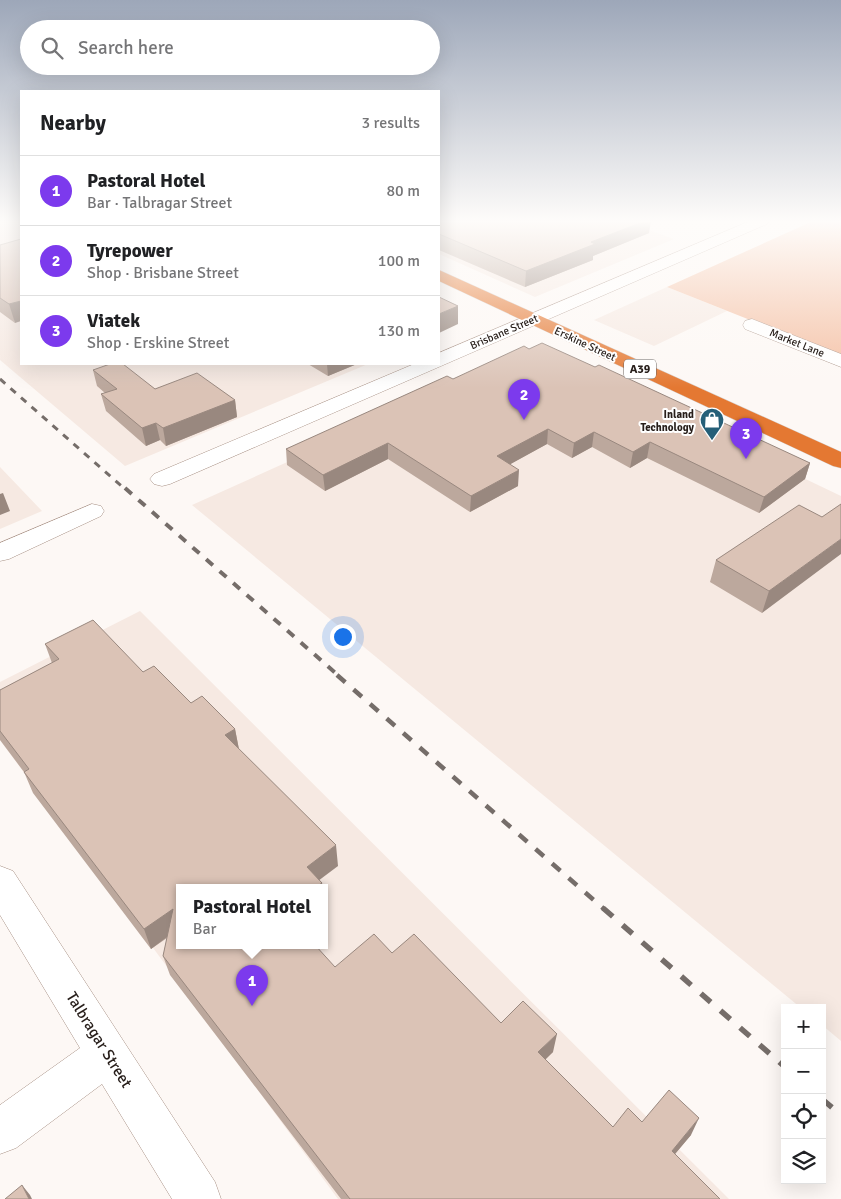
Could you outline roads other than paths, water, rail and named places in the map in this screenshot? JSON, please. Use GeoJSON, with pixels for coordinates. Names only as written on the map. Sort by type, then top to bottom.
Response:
{"type":"FeatureCollection","features":[{"type":"Feature","properties":{"kind":"highway","name":"Erskine Street"},"geometry":{"type":"LineString","coordinates":[[443,277],[841,461]]}},
{"type":"Feature","properties":{"kind":"street","name":"Brisbane Street"},"geometry":{"type":"LineString","coordinates":[[440,360],[633,277]]}},
{"type":"Feature","properties":{"kind":"street","name":"Market Lane"},"geometry":{"type":"LineString","coordinates":[[752,325],[841,361]]}},
{"type":"Feature","properties":{"kind":"street"},"geometry":{"type":"LineString","coordinates":[[162,479],[428,365]]}},
{"type":"Feature","properties":{"kind":"street"},"geometry":{"type":"LineString","coordinates":[[0,553],[92,512]]}},
{"type":"Feature","properties":{"kind":"street","name":"Talbragar Street"},"geometry":{"type":"LineString","coordinates":[[0,882],[198,1199]]}},
{"type":"Feature","properties":{"kind":"street"},"geometry":{"type":"LineString","coordinates":[[0,1132],[107,1054]]}},
{"type":"Feature","properties":{"kind":"railway"},"geometry":{"type":"LineString","coordinates":[[0,379],[126,490]]}},
{"type":"Feature","properties":{"kind":"railway"},"geometry":{"type":"LineString","coordinates":[[125,488],[339,676]]}},
{"type":"Feature","properties":{"kind":"railway"},"geometry":{"type":"LineString","coordinates":[[337,675],[604,909]]}},
{"type":"Feature","properties":{"kind":"railway"},"geometry":{"type":"LineString","coordinates":[[603,908],[781,1064]]}},
{"type":"Feature","properties":{"kind":"railway"},"geometry":{"type":"LineString","coordinates":[[826,1102],[841,1115]]}},
{"type":"Feature","properties":{"kind":"place","name":"Tyrepower"},"geometry":{"type":"Point","coordinates":[524,420]}},
{"type":"Feature","properties":{"kind":"place","name":"Inland Technology"},"geometry":{"type":"Point","coordinates":[712,441]}},
{"type":"Feature","properties":{"kind":"place","name":"Viatek"},"geometry":{"type":"Point","coordinates":[746,459]}},
{"type":"Feature","properties":{"kind":"place","name":"Pastoral Hotel"},"geometry":{"type":"Point","coordinates":[252,1006]}}]}
